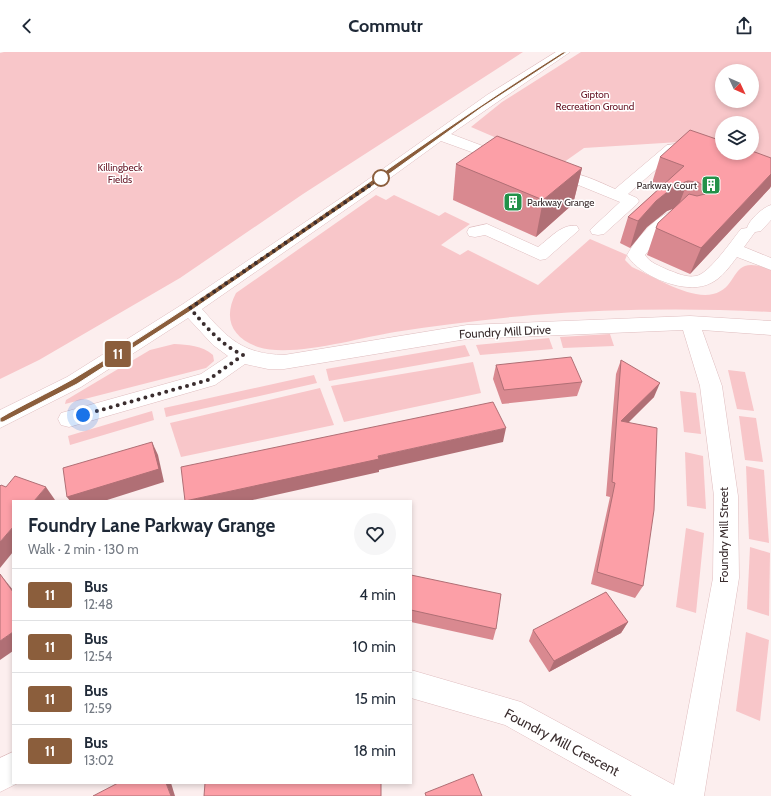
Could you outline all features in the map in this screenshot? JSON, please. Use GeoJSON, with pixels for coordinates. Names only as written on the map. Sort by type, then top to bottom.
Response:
{"type":"FeatureCollection","features":[{"type":"Feature","properties":{"kind":"street"},"geometry":{"type":"LineString","coordinates":[[0,420],[74,382],[190,308],[362,191],[439,135],[564,52]]}},
{"type":"Feature","properties":{"kind":"street"},"geometry":{"type":"LineString","coordinates":[[439,135],[480,149],[529,169],[542,176],[574,177],[631,201],[598,230]]}},
{"type":"Feature","properties":{"kind":"street"},"geometry":{"type":"LineString","coordinates":[[617,194],[672,148],[685,147],[698,151]]}},
{"type":"Feature","properties":{"kind":"street"},"geometry":{"type":"LineString","coordinates":[[686,216],[674,214],[641,246],[636,255],[646,266],[679,281],[694,282],[705,280],[771,210]]}},
{"type":"Feature","properties":{"kind":"street"},"geometry":{"type":"LineString","coordinates":[[474,232],[487,229],[540,254],[571,230]]}},
{"type":"Feature","properties":{"kind":"street"},"geometry":{"type":"LineString","coordinates":[[732,251],[741,252],[771,264]]}},
{"type":"Feature","properties":{"kind":"street","name":"Foundry Mill Drive"},"geometry":{"type":"LineString","coordinates":[[190,308],[218,340],[230,349],[243,355],[268,362],[284,362],[467,332],[690,324],[771,328]]}},
{"type":"Feature","properties":{"kind":"street","name":"Foundry Mill Street"},"geometry":{"type":"LineString","coordinates":[[688,796],[726,578],[726,503],[711,386],[690,324]]}},
{"type":"Feature","properties":{"kind":"street"},"geometry":{"type":"LineString","coordinates":[[69,419],[208,380],[243,355]]}},
{"type":"Feature","properties":{"kind":"street","name":"Foundry Mill Crescent"},"geometry":{"type":"LineString","coordinates":[[412,684],[511,712],[664,796]]}},
{"type":"Feature","properties":{"kind":"street"},"geometry":{"type":"LineString","coordinates":[[0,776],[12,769]]}},
{"type":"Feature","properties":{"kind":"green space","name":"Killingbeck Fields"},"geometry":{"type":"Polygon","coordinates":[[[523,52],[303,194],[180,278],[39,360],[0,379],[0,53],[523,52]]]}},
{"type":"Feature","properties":{"kind":"green space","name":"Gipton Recreation Ground"},"geometry":{"type":"Polygon","coordinates":[[[581,52],[771,52],[771,167],[759,158],[759,116],[715,116],[715,148],[695,141],[584,148],[560,165],[471,127],[502,102],[581,52]]]}},
{"type":"Feature","properties":{"kind":"green space"},"geometry":{"type":"Polygon","coordinates":[[[376,195],[386,200],[394,195],[439,216],[445,212],[470,224],[441,245],[460,255],[468,250],[538,285],[590,239],[627,255],[625,260],[632,267],[672,286],[694,294],[704,295],[722,291],[741,268],[748,265],[771,270],[771,312],[652,310],[592,311],[533,315],[429,327],[307,349],[289,350],[272,350],[258,347],[241,338],[232,326],[230,318],[232,302],[236,293],[376,195]]]}},
{"type":"Feature","properties":{"kind":"green space"},"geometry":{"type":"Polygon","coordinates":[[[610,334],[614,346],[563,348],[560,337],[610,334]]]}},
{"type":"Feature","properties":{"kind":"green space"},"geometry":{"type":"Polygon","coordinates":[[[549,338],[553,349],[480,355],[476,345],[549,338]]]}},
{"type":"Feature","properties":{"kind":"green space"},"geometry":{"type":"Polygon","coordinates":[[[174,344],[195,346],[204,349],[213,355],[214,361],[206,368],[65,404],[66,400],[150,350],[174,344]]]}},
{"type":"Feature","properties":{"kind":"green space"},"geometry":{"type":"Polygon","coordinates":[[[465,345],[470,356],[329,381],[326,369],[465,345]]]}},
{"type":"Feature","properties":{"kind":"green space"},"geometry":{"type":"Polygon","coordinates":[[[473,362],[481,393],[344,422],[331,386],[473,362]]]}},
{"type":"Feature","properties":{"kind":"green space"},"geometry":{"type":"Polygon","coordinates":[[[728,370],[745,372],[754,411],[737,409],[728,370]]]}},
{"type":"Feature","properties":{"kind":"green space"},"geometry":{"type":"Polygon","coordinates":[[[314,375],[317,383],[166,417],[164,408],[314,375]]]}},
{"type":"Feature","properties":{"kind":"green space"},"geometry":{"type":"Polygon","coordinates":[[[320,388],[334,425],[181,457],[170,423],[320,388]]]}},
{"type":"Feature","properties":{"kind":"green space"},"geometry":{"type":"Polygon","coordinates":[[[680,391],[696,393],[701,434],[684,432],[680,391]]]}},
{"type":"Feature","properties":{"kind":"green space"},"geometry":{"type":"Polygon","coordinates":[[[152,411],[154,420],[70,445],[68,436],[152,411]]]}},
{"type":"Feature","properties":{"kind":"green space"},"geometry":{"type":"Polygon","coordinates":[[[739,416],[756,418],[763,462],[745,460],[739,416]]]}},
{"type":"Feature","properties":{"kind":"green space"},"geometry":{"type":"Polygon","coordinates":[[[685,452],[703,456],[706,509],[687,506],[685,452]]]}},
{"type":"Feature","properties":{"kind":"green space"},"geometry":{"type":"Polygon","coordinates":[[[746,466],[764,470],[769,543],[749,539],[746,466]]]}},
{"type":"Feature","properties":{"kind":"green space"},"geometry":{"type":"Polygon","coordinates":[[[686,528],[704,533],[696,613],[676,607],[686,528]]]}},
{"type":"Feature","properties":{"kind":"green space"},"geometry":{"type":"Polygon","coordinates":[[[750,547],[770,553],[769,616],[747,609],[750,547]]]}},
{"type":"Feature","properties":{"kind":"green space"},"geometry":{"type":"Polygon","coordinates":[[[746,632],[769,640],[760,721],[736,711],[746,632]]]}},
{"type":"Feature","properties":{"kind":"building"},"geometry":{"type":"Polygon","coordinates":[[[690,130],[715,139],[715,160],[759,160],[759,154],[771,158],[771,174],[701,248],[656,228],[658,223],[689,194],[697,196],[705,194],[707,189],[698,182],[688,181],[676,185],[656,201],[638,221],[628,217],[684,166],[660,157],[690,130]]]}},
{"type":"Feature","properties":{"kind":"building"},"geometry":{"type":"Polygon","coordinates":[[[497,136],[582,168],[543,200],[456,164],[497,136]]]}},
{"type":"Feature","properties":{"kind":"building"},"geometry":{"type":"Polygon","coordinates":[[[571,357],[582,382],[504,390],[496,365],[571,357]]]}},
{"type":"Feature","properties":{"kind":"building"},"geometry":{"type":"Polygon","coordinates":[[[621,360],[660,383],[621,421],[657,428],[654,510],[643,586],[597,572],[615,483],[612,482],[621,360]]]}},
{"type":"Feature","properties":{"kind":"building"},"geometry":{"type":"Polygon","coordinates":[[[493,402],[506,428],[378,456],[379,459],[190,500],[185,500],[181,467],[493,402]]]}},
{"type":"Feature","properties":{"kind":"building"},"geometry":{"type":"Polygon","coordinates":[[[152,442],[159,469],[67,497],[63,468],[152,442]]]}},
{"type":"Feature","properties":{"kind":"building"},"geometry":{"type":"Polygon","coordinates":[[[15,476],[46,487],[35,500],[12,500],[12,528],[0,542],[0,486],[6,487],[15,476]]]}},
{"type":"Feature","properties":{"kind":"building"},"geometry":{"type":"Polygon","coordinates":[[[0,574],[12,591],[12,633],[0,641],[0,574]]]}},
{"type":"Feature","properties":{"kind":"building"},"geometry":{"type":"Polygon","coordinates":[[[412,575],[501,594],[496,629],[412,610],[412,575]]]}},
{"type":"Feature","properties":{"kind":"building"},"geometry":{"type":"Polygon","coordinates":[[[606,592],[628,622],[554,661],[533,630],[606,592]]]}},
{"type":"Feature","properties":{"kind":"building"},"geometry":{"type":"Polygon","coordinates":[[[473,774],[482,796],[426,796],[425,793],[473,774]]]}},
{"type":"Feature","properties":{"kind":"building"},"geometry":{"type":"Polygon","coordinates":[[[116,784],[166,784],[171,796],[93,796],[116,784]]]}},
{"type":"Feature","properties":{"kind":"building"},"geometry":{"type":"Polygon","coordinates":[[[205,784],[381,784],[381,796],[204,796],[205,784]]]}},
{"type":"Feature","properties":{"kind":"bus line","name":"11"},"geometry":{"type":"LineString","coordinates":[[0,420],[74,382],[190,308],[362,191],[439,135],[539,67],[564,52]]}},
{"type":"Feature","properties":{"kind":"place","name":"Parkway Court"},"geometry":{"type":"Point","coordinates":[711,185]}},
{"type":"Feature","properties":{"kind":"place","name":"Parkway Grange"},"geometry":{"type":"Point","coordinates":[513,202]}},
{"type":"Feature","properties":{"kind":"route"},"geometry":{"type":"LineString","coordinates":[[83,415],[208,380],[243,355],[230,349],[218,340],[190,308],[382,177],[381,178]]}}]}
